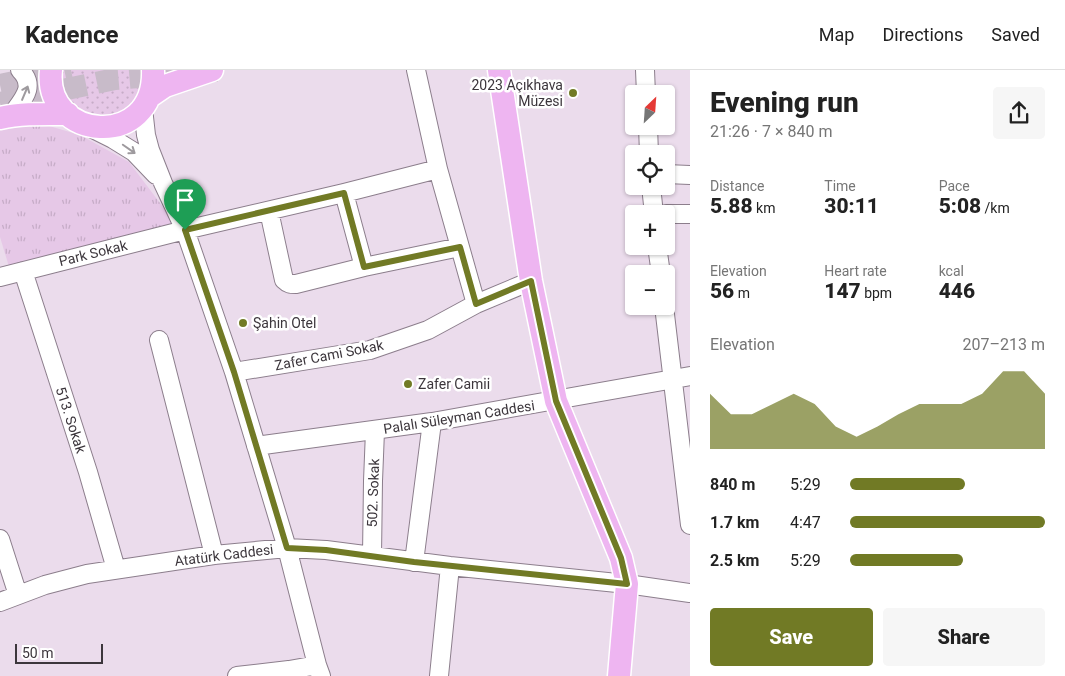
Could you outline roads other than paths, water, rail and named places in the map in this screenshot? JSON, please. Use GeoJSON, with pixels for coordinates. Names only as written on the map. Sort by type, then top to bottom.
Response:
{"type":"FeatureCollection","features":[{"type":"Feature","properties":{"kind":"main road"},"geometry":{"type":"LineString","coordinates":[[51,70],[52,87],[55,97],[60,106],[77,120]]}},
{"type":"Feature","properties":{"kind":"main road"},"geometry":{"type":"LineString","coordinates":[[146,103],[153,82],[153,70]]}},
{"type":"Feature","properties":{"kind":"main road"},"geometry":{"type":"LineString","coordinates":[[499,70],[531,281],[556,401],[621,558],[627,584],[619,676]]}},
{"type":"Feature","properties":{"kind":"main road"},"geometry":{"type":"LineString","coordinates":[[6,117],[45,113],[77,120],[98,128],[109,127],[130,119],[165,86],[198,72]]}},
{"type":"Feature","properties":{"kind":"street"},"geometry":{"type":"LineString","coordinates":[[6,117],[26,94],[28,86],[26,76],[20,70]]}},
{"type":"Feature","properties":{"kind":"street"},"geometry":{"type":"LineString","coordinates":[[416,70],[438,168],[476,304]]}},
{"type":"Feature","properties":{"kind":"street"},"geometry":{"type":"LineString","coordinates":[[646,70],[646,85]]}},
{"type":"Feature","properties":{"kind":"street"},"geometry":{"type":"LineString","coordinates":[[146,103],[146,135],[150,150],[185,230],[234,372],[287,548],[319,670],[289,670],[237,676]]}},
{"type":"Feature","properties":{"kind":"street"},"geometry":{"type":"LineString","coordinates":[[77,120],[134,152],[163,183]]}},
{"type":"Feature","properties":{"kind":"street","name":"Park Sokak"},"geometry":{"type":"LineString","coordinates":[[0,277],[185,230],[344,193],[438,168]]}},
{"type":"Feature","properties":{"kind":"street"},"geometry":{"type":"LineString","coordinates":[[675,174],[690,175]]}},
{"type":"Feature","properties":{"kind":"street"},"geometry":{"type":"LineString","coordinates":[[344,193],[364,267]]}},
{"type":"Feature","properties":{"kind":"street"},"geometry":{"type":"LineString","coordinates":[[269,210],[284,280],[287,283],[296,284],[364,267],[460,247]]}},
{"type":"Feature","properties":{"kind":"street"},"geometry":{"type":"LineString","coordinates":[[675,214],[690,214]]}},
{"type":"Feature","properties":{"kind":"street","name":"513. Sokak"},"geometry":{"type":"LineString","coordinates":[[23,271],[88,472],[116,570]]}},
{"type":"Feature","properties":{"kind":"street","name":"Zafer Cami Sokak"},"geometry":{"type":"LineString","coordinates":[[234,372],[370,350],[428,330],[476,304],[531,281]]}},
{"type":"Feature","properties":{"kind":"street"},"geometry":{"type":"LineString","coordinates":[[665,315],[690,524]]}},
{"type":"Feature","properties":{"kind":"street"},"geometry":{"type":"LineString","coordinates":[[159,340],[214,556]]}},
{"type":"Feature","properties":{"kind":"street","name":"Palalı Süleyman Caddesi"},"geometry":{"type":"LineString","coordinates":[[256,446],[432,422],[690,376]]}},
{"type":"Feature","properties":{"kind":"street"},"geometry":{"type":"LineString","coordinates":[[414,562],[432,422]]}},
{"type":"Feature","properties":{"kind":"street","name":"502. Sokak"},"geometry":{"type":"LineString","coordinates":[[372,556],[376,431]]}},
{"type":"Feature","properties":{"kind":"street"},"geometry":{"type":"LineString","coordinates":[[0,538],[18,595]]}},
{"type":"Feature","properties":{"kind":"street","name":"Atatürk Caddesi"},"geometry":{"type":"LineString","coordinates":[[0,602],[44,586],[87,574],[287,548],[326,550],[414,562],[627,584],[690,593]]}},
{"type":"Feature","properties":{"kind":"street"},"geometry":{"type":"LineString","coordinates":[[439,676],[450,566]]}},
{"type":"Feature","properties":{"kind":"tunnel"},"geometry":{"type":"LineString","coordinates":[[0,85],[71,70]]}},
{"type":"Feature","properties":{"kind":"tunnel"},"geometry":{"type":"LineString","coordinates":[[0,103],[115,79],[223,70]]}},
{"type":"Feature","properties":{"kind":"place","name":"2023 Açıkhava Müzesi"},"geometry":{"type":"Point","coordinates":[573,93]}},
{"type":"Feature","properties":{"kind":"place","name":"Şahin Otel"},"geometry":{"type":"Point","coordinates":[243,323]}},
{"type":"Feature","properties":{"kind":"place","name":"Zafer Camii"},"geometry":{"type":"Point","coordinates":[408,384]}}]}
